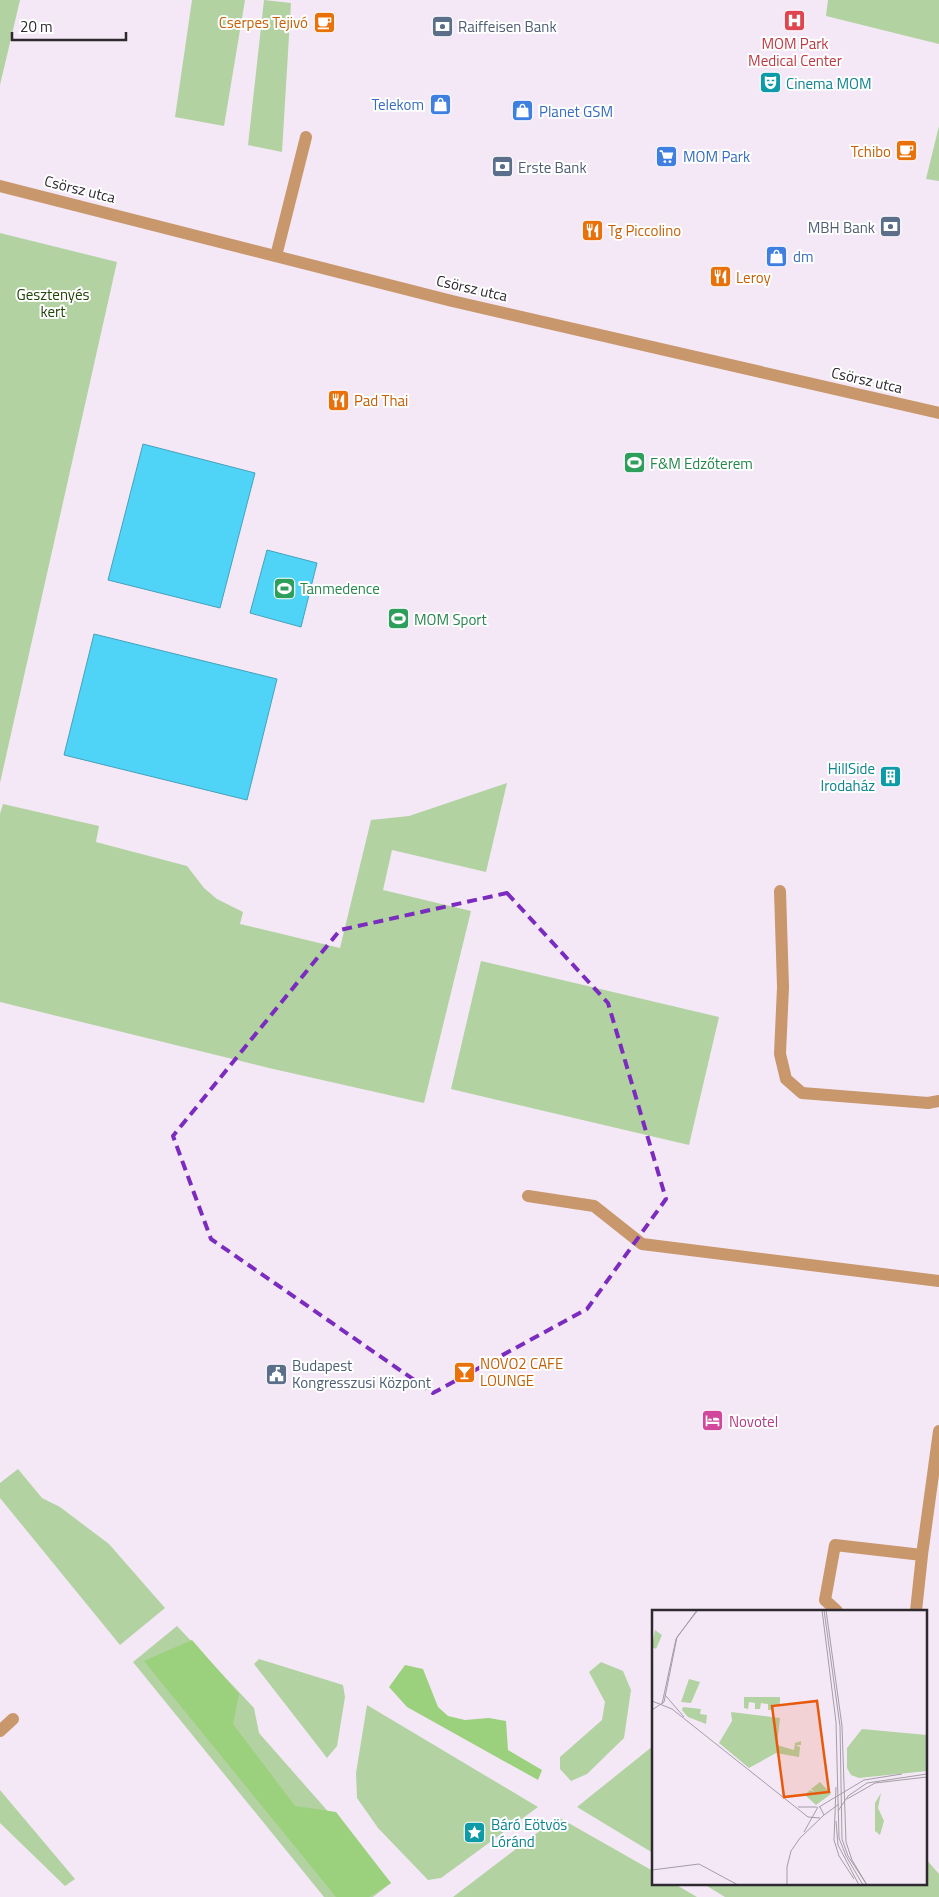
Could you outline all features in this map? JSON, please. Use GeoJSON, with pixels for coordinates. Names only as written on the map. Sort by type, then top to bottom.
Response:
{"type":"FeatureCollection","features":[{"type":"Feature","properties":{"kind":"street"},"geometry":{"type":"LineString","coordinates":[[276,256],[306,137]]}},
{"type":"Feature","properties":{"kind":"street","name":"Csörsz utca"},"geometry":{"type":"LineString","coordinates":[[0,186],[452,301],[939,413]]}},
{"type":"Feature","properties":{"kind":"street"},"geometry":{"type":"LineString","coordinates":[[780,891],[784,988],[780,1054],[786,1079],[802,1093],[928,1103],[939,1101]]}},
{"type":"Feature","properties":{"kind":"street"},"geometry":{"type":"LineString","coordinates":[[528,1196],[594,1206],[642,1244],[939,1281]]}},
{"type":"Feature","properties":{"kind":"street"},"geometry":{"type":"LineString","coordinates":[[916,1610],[939,1431]]}},
{"type":"Feature","properties":{"kind":"street"},"geometry":{"type":"LineString","coordinates":[[836,1610],[825,1600],[834,1545],[922,1555]]}},
{"type":"Feature","properties":{"kind":"street"},"geometry":{"type":"LineString","coordinates":[[0,1731],[13,1719]]}},
{"type":"Feature","properties":{"kind":"highlighted area"},"geometry":{"type":"Polygon","coordinates":[[[507,893],[608,1003],[666,1199],[587,1309],[433,1393],[211,1239],[173,1136],[340,930],[507,893]]]}},
{"type":"Feature","properties":{"kind":"green space"},"geometry":{"type":"Polygon","coordinates":[[[0,0],[20,0],[0,85],[0,0]]]}},
{"type":"Feature","properties":{"kind":"green space"},"geometry":{"type":"Polygon","coordinates":[[[192,0],[245,0],[224,126],[175,117],[192,0]]]}},
{"type":"Feature","properties":{"kind":"green space"},"geometry":{"type":"Polygon","coordinates":[[[264,0],[291,3],[282,152],[248,145],[264,0]]]}},
{"type":"Feature","properties":{"kind":"green space"},"geometry":{"type":"Polygon","coordinates":[[[828,0],[939,0],[939,44],[826,16],[828,0]]]}},
{"type":"Feature","properties":{"kind":"green space"},"geometry":{"type":"Polygon","coordinates":[[[939,126],[939,181],[926,179],[939,126]]]}},
{"type":"Feature","properties":{"kind":"green space","name":"Gesztenyés kert"},"geometry":{"type":"Polygon","coordinates":[[[0,233],[117,262],[0,783],[0,233]]]}},
{"type":"Feature","properties":{"kind":"green space"},"geometry":{"type":"Polygon","coordinates":[[[507,783],[486,872],[392,850],[383,890],[471,911],[424,1103],[269,1068],[0,1002],[0,814],[3,804],[99,826],[96,842],[187,866],[204,888],[217,899],[243,912],[240,924],[340,948],[371,820],[409,816],[507,783]]]}},
{"type":"Feature","properties":{"kind":"green space"},"geometry":{"type":"Polygon","coordinates":[[[481,961],[719,1017],[689,1145],[451,1089],[481,961]]]}},
{"type":"Feature","properties":{"kind":"green space"},"geometry":{"type":"Polygon","coordinates":[[[18,1469],[42,1498],[60,1507],[109,1544],[165,1608],[120,1645],[0,1498],[0,1483],[18,1469]]]}},
{"type":"Feature","properties":{"kind":"green space"},"geometry":{"type":"Polygon","coordinates":[[[177,1626],[254,1708],[259,1733],[391,1883],[373,1897],[324,1897],[133,1662],[177,1626]]]}},
{"type":"Feature","properties":{"kind":"green space"},"geometry":{"type":"Polygon","coordinates":[[[192,1640],[239,1694],[233,1724],[295,1806],[336,1812],[391,1883],[369,1897],[336,1897],[144,1661],[192,1640]]]}},
{"type":"Feature","properties":{"kind":"green space"},"geometry":{"type":"Polygon","coordinates":[[[259,1659],[343,1685],[345,1697],[337,1746],[327,1758],[254,1664],[259,1659]]]}},
{"type":"Feature","properties":{"kind":"green space"},"geometry":{"type":"Polygon","coordinates":[[[601,1662],[623,1671],[631,1690],[624,1738],[587,1774],[571,1781],[560,1769],[560,1757],[602,1720],[605,1702],[589,1672],[601,1662]]]}},
{"type":"Feature","properties":{"kind":"green space"},"geometry":{"type":"Polygon","coordinates":[[[405,1665],[423,1669],[438,1707],[448,1716],[465,1720],[489,1718],[506,1721],[508,1750],[542,1770],[538,1780],[407,1707],[389,1687],[405,1665]]]}},
{"type":"Feature","properties":{"kind":"green space"},"geometry":{"type":"Polygon","coordinates":[[[367,1705],[538,1807],[441,1878],[428,1880],[378,1828],[357,1798],[356,1773],[367,1705]]]}},
{"type":"Feature","properties":{"kind":"green space"},"geometry":{"type":"Polygon","coordinates":[[[652,1747],[652,1852],[577,1807],[652,1747]]]}},
{"type":"Feature","properties":{"kind":"green space"},"geometry":{"type":"Polygon","coordinates":[[[0,1790],[75,1879],[65,1886],[0,1823],[0,1790]]]}},
{"type":"Feature","properties":{"kind":"green space"},"geometry":{"type":"Polygon","coordinates":[[[558,1817],[652,1870],[652,1884],[675,1884],[697,1897],[453,1897],[558,1817]]]}},
{"type":"Feature","properties":{"kind":"green space"},"geometry":{"type":"Polygon","coordinates":[[[926,1859],[939,1874],[939,1897],[725,1897],[704,1884],[926,1884],[926,1859]]]}},
{"type":"Feature","properties":{"kind":"water"},"geometry":{"type":"Polygon","coordinates":[[[143,444],[255,473],[220,608],[108,580],[143,444]]]}},
{"type":"Feature","properties":{"kind":"water","name":"Tanmedence"},"geometry":{"type":"Polygon","coordinates":[[[267,550],[317,563],[301,627],[250,613],[267,550]]]}},
{"type":"Feature","properties":{"kind":"water"},"geometry":{"type":"Polygon","coordinates":[[[94,634],[277,679],[247,800],[64,755],[94,634]]]}},
{"type":"Feature","properties":{"kind":"place","name":"MOM Park Medical Center"},"geometry":{"type":"Point","coordinates":[795,20]}},
{"type":"Feature","properties":{"kind":"place","name":"Cserpes Tejivó"},"geometry":{"type":"Point","coordinates":[324,22]}},
{"type":"Feature","properties":{"kind":"place","name":"Raiffeisen Bank"},"geometry":{"type":"Point","coordinates":[442,26]}},
{"type":"Feature","properties":{"kind":"place","name":"Cinema MOM"},"geometry":{"type":"Point","coordinates":[770,83]}},
{"type":"Feature","properties":{"kind":"place","name":"Telekom"},"geometry":{"type":"Point","coordinates":[440,104]}},
{"type":"Feature","properties":{"kind":"place","name":"Planet GSM"},"geometry":{"type":"Point","coordinates":[523,111]}},
{"type":"Feature","properties":{"kind":"place","name":"Tchibo"},"geometry":{"type":"Point","coordinates":[907,151]}},
{"type":"Feature","properties":{"kind":"place","name":"MOM Park"},"geometry":{"type":"Point","coordinates":[667,156]}},
{"type":"Feature","properties":{"kind":"place","name":"Erste Bank"},"geometry":{"type":"Point","coordinates":[502,167]}},
{"type":"Feature","properties":{"kind":"place","name":"MBH Bank"},"geometry":{"type":"Point","coordinates":[891,227]}},
{"type":"Feature","properties":{"kind":"place","name":"Tg Piccolino"},"geometry":{"type":"Point","coordinates":[592,230]}},
{"type":"Feature","properties":{"kind":"place","name":"dm"},"geometry":{"type":"Point","coordinates":[777,256]}},
{"type":"Feature","properties":{"kind":"place","name":"Leroy"},"geometry":{"type":"Point","coordinates":[720,277]}},
{"type":"Feature","properties":{"kind":"place","name":"Pad Thai"},"geometry":{"type":"Point","coordinates":[338,400]}},
{"type":"Feature","properties":{"kind":"place","name":"F&M Edzőterem"},"geometry":{"type":"Point","coordinates":[634,463]}},
{"type":"Feature","properties":{"kind":"place","name":"Tanmedence"},"geometry":{"type":"Point","coordinates":[284,588]}},
{"type":"Feature","properties":{"kind":"place","name":"MOM Sport"},"geometry":{"type":"Point","coordinates":[398,619]}},
{"type":"Feature","properties":{"kind":"place","name":"HillSide Irodaház"},"geometry":{"type":"Point","coordinates":[891,777]}},
{"type":"Feature","properties":{"kind":"place","name":"NOVO2 CAFE LOUNGE"},"geometry":{"type":"Point","coordinates":[464,1372]}},
{"type":"Feature","properties":{"kind":"place","name":"Budapest Kongresszusi Központ"},"geometry":{"type":"Point","coordinates":[276,1374]}},
{"type":"Feature","properties":{"kind":"place","name":"Novotel"},"geometry":{"type":"Point","coordinates":[713,1421]}},
{"type":"Feature","properties":{"kind":"place","name":"Báró Eötvös Lóránd"},"geometry":{"type":"Point","coordinates":[475,1833]}}]}
